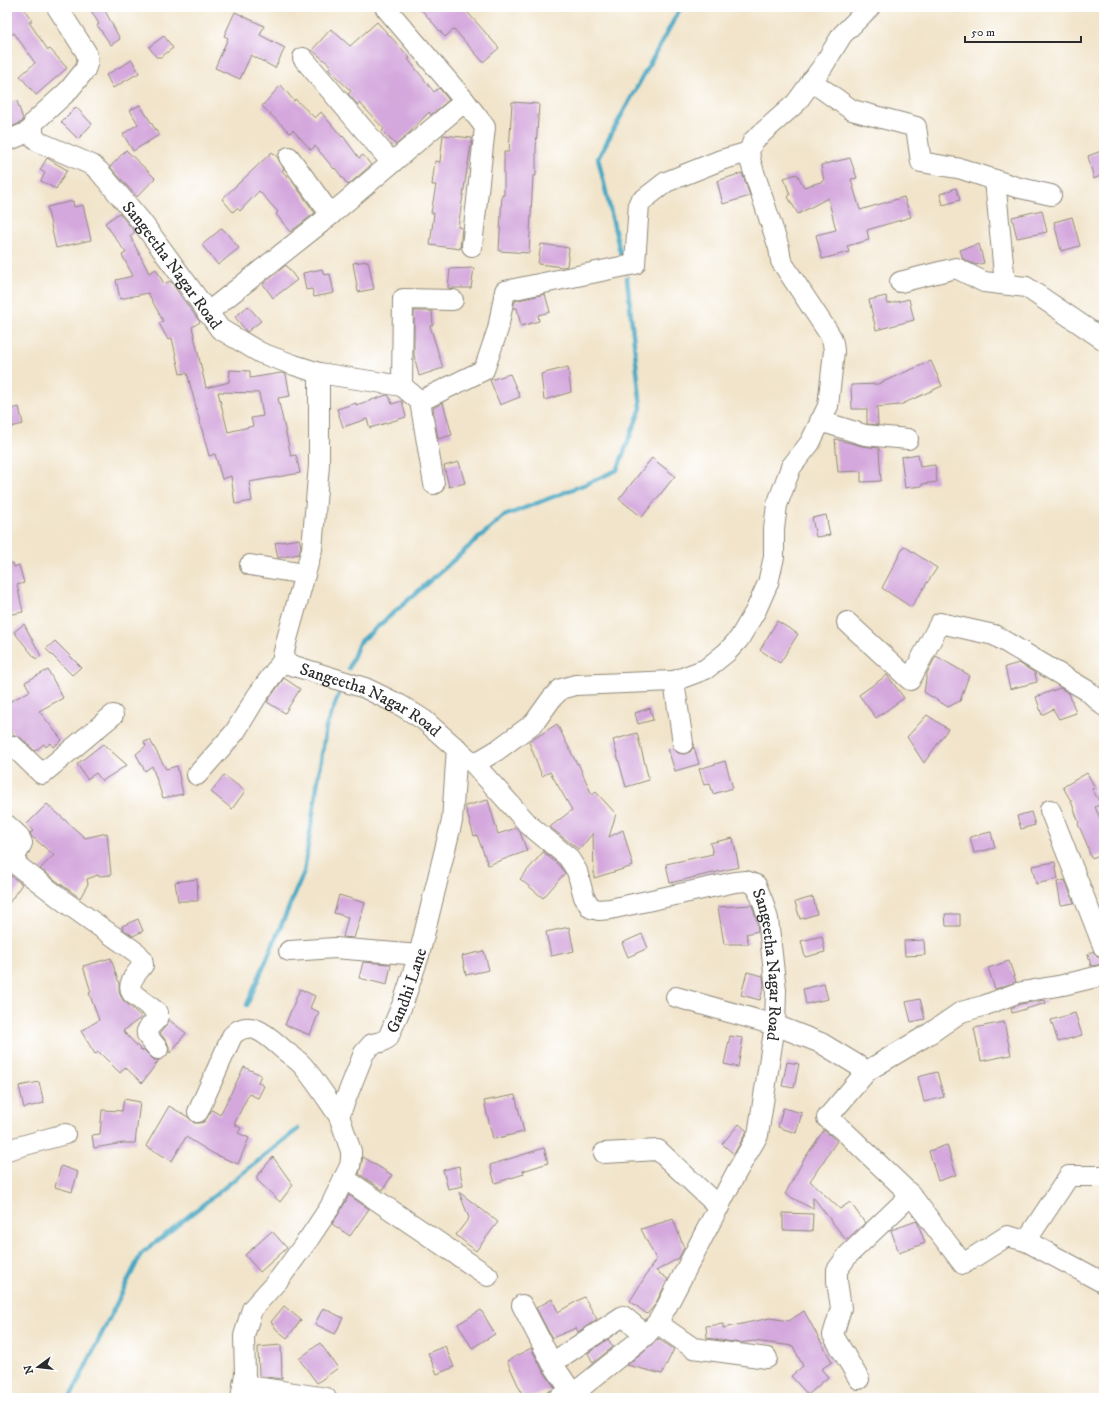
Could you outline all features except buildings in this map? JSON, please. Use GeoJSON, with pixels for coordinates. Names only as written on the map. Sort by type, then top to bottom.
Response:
{"type":"FeatureCollection","features":[{"type":"Feature","properties":{"kind":"street"},"geometry":{"type":"LineString","coordinates":[[7,141],[33,130],[34,122],[68,91],[85,70],[88,61],[86,52],[58,7]]}},
{"type":"Feature","properties":{"kind":"street"},"geometry":{"type":"LineString","coordinates":[[385,7],[465,101],[485,127],[472,246]]}},
{"type":"Feature","properties":{"kind":"street"},"geometry":{"type":"LineString","coordinates":[[474,764],[496,751],[534,723],[552,698],[561,689],[575,685],[674,681],[706,669],[727,652],[739,639],[756,610],[768,583],[774,558],[774,529],[777,505],[791,467],[810,443],[828,406],[833,365],[833,343],[830,336],[781,261],[779,248],[751,163],[749,152],[753,141],[796,103],[823,66],[842,35],[870,7]]}},
{"type":"Feature","properties":{"kind":"street"},"geometry":{"type":"LineString","coordinates":[[303,58],[392,163]]}},
{"type":"Feature","properties":{"kind":"street"},"geometry":{"type":"LineString","coordinates":[[811,81],[852,110],[916,127],[921,162],[962,169],[1016,187],[1051,195]]}},
{"type":"Feature","properties":{"kind":"street"},"geometry":{"type":"LineString","coordinates":[[207,313],[331,215],[465,101]]}},
{"type":"Feature","properties":{"kind":"street","name":"Sangeetha Nagar Road"},"geometry":{"type":"LineString","coordinates":[[33,130],[34,137],[39,142],[88,163],[100,171],[140,221],[220,329],[261,352],[294,365],[319,372],[319,464],[312,549],[286,639],[284,659],[288,664],[365,688],[400,705],[424,720],[474,764],[529,825],[568,857],[577,871],[584,897],[591,908],[599,910],[610,909],[746,880],[756,885],[768,918],[776,990],[774,1025],[758,1135],[668,1306],[651,1329],[571,1397]]}},
{"type":"Feature","properties":{"kind":"street"},"geometry":{"type":"LineString","coordinates":[[420,401],[484,370],[498,329],[505,291],[635,264],[639,203],[666,182],[721,160],[749,152]]}},
{"type":"Feature","properties":{"kind":"street"},"geometry":{"type":"LineString","coordinates":[[289,157],[331,215]]}},
{"type":"Feature","properties":{"kind":"street"},"geometry":{"type":"LineString","coordinates":[[995,180],[1005,284]]}},
{"type":"Feature","properties":{"kind":"street"},"geometry":{"type":"LineString","coordinates":[[900,282],[956,268],[984,282],[1026,287],[1104,340]]}},
{"type":"Feature","properties":{"kind":"street"},"geometry":{"type":"LineString","coordinates":[[402,386],[403,299],[453,300]]}},
{"type":"Feature","properties":{"kind":"street"},"geometry":{"type":"LineString","coordinates":[[319,372],[402,386],[420,401],[434,484]]}},
{"type":"Feature","properties":{"kind":"street"},"geometry":{"type":"LineString","coordinates":[[820,421],[865,435],[908,438]]}},
{"type":"Feature","properties":{"kind":"street"},"geometry":{"type":"LineString","coordinates":[[250,565],[305,574]]}},
{"type":"Feature","properties":{"kind":"street"},"geometry":{"type":"LineString","coordinates":[[847,622],[910,680],[940,623],[994,635],[1088,691],[1104,706]]}},
{"type":"Feature","properties":{"kind":"street"},"geometry":{"type":"LineString","coordinates":[[197,775],[235,732],[257,696],[284,659]]}},
{"type":"Feature","properties":{"kind":"street"},"geometry":{"type":"LineString","coordinates":[[674,681],[683,743]]}},
{"type":"Feature","properties":{"kind":"street"},"geometry":{"type":"LineString","coordinates":[[7,751],[13,746],[42,774],[113,715]]}},
{"type":"Feature","properties":{"kind":"street","name":"Gandhi Lane"},"geometry":{"type":"LineString","coordinates":[[339,1116],[364,1053],[372,1044],[381,1042],[388,1038],[403,1003],[419,955],[452,821],[457,748]]}},
{"type":"Feature","properties":{"kind":"street"},"geometry":{"type":"LineString","coordinates":[[1050,810],[1104,948]]}},
{"type":"Feature","properties":{"kind":"street"},"geometry":{"type":"LineString","coordinates":[[7,825],[19,836],[21,841],[21,844],[11,857],[18,866],[64,902],[137,953],[141,958],[143,965],[129,986],[132,993],[158,1013],[158,1018],[146,1032],[146,1035],[158,1049]]}},
{"type":"Feature","properties":{"kind":"street"},"geometry":{"type":"LineString","coordinates":[[289,951],[335,948],[419,955]]}},
{"type":"Feature","properties":{"kind":"street"},"geometry":{"type":"LineString","coordinates":[[1104,975],[1063,985],[1017,993],[983,1006],[961,1012],[867,1071],[827,1118],[844,1131],[911,1195],[963,1264],[1007,1236],[1026,1241],[1104,1283]]}},
{"type":"Feature","properties":{"kind":"street"},"geometry":{"type":"LineString","coordinates":[[676,997],[774,1025],[821,1043],[867,1071]]}},
{"type":"Feature","properties":{"kind":"street"},"geometry":{"type":"LineString","coordinates":[[198,1112],[232,1036],[236,1032],[243,1029],[251,1028],[262,1031],[302,1065],[339,1116],[351,1151],[352,1158],[350,1166],[330,1207],[310,1237],[280,1278],[252,1309],[244,1336],[245,1374],[242,1391],[326,1398]]}},
{"type":"Feature","properties":{"kind":"street"},"geometry":{"type":"LineString","coordinates":[[7,1150],[65,1134]]}},
{"type":"Feature","properties":{"kind":"street"},"geometry":{"type":"LineString","coordinates":[[604,1153],[658,1150],[719,1207]]}},
{"type":"Feature","properties":{"kind":"street"},"geometry":{"type":"LineString","coordinates":[[1026,1241],[1069,1176],[1104,1176]]}},
{"type":"Feature","properties":{"kind":"street"},"geometry":{"type":"LineString","coordinates":[[344,1178],[488,1276]]}},
{"type":"Feature","properties":{"kind":"street"},"geometry":{"type":"LineString","coordinates":[[860,1378],[833,1335],[841,1308],[836,1281],[837,1270],[848,1255],[911,1195]]}},
{"type":"Feature","properties":{"kind":"street"},"geometry":{"type":"LineString","coordinates":[[522,1305],[571,1397]]}},
{"type":"Feature","properties":{"kind":"street"},"geometry":{"type":"LineString","coordinates":[[552,1363],[624,1316],[693,1348],[767,1358]]}},
{"type":"Feature","properties":{"kind":"waterway"},"geometry":{"type":"LineString","coordinates":[[621,256],[598,158],[681,7]]}},
{"type":"Feature","properties":{"kind":"waterway"},"geometry":{"type":"LineString","coordinates":[[349,668],[359,643],[504,516],[586,484],[617,470],[641,408],[627,278]]}},
{"type":"Feature","properties":{"kind":"waterway"},"geometry":{"type":"LineString","coordinates":[[247,1005],[304,872],[326,727],[339,694]]}},
{"type":"Feature","properties":{"kind":"waterway"},"geometry":{"type":"LineString","coordinates":[[70,1398],[141,1254],[298,1129]]}}]}
